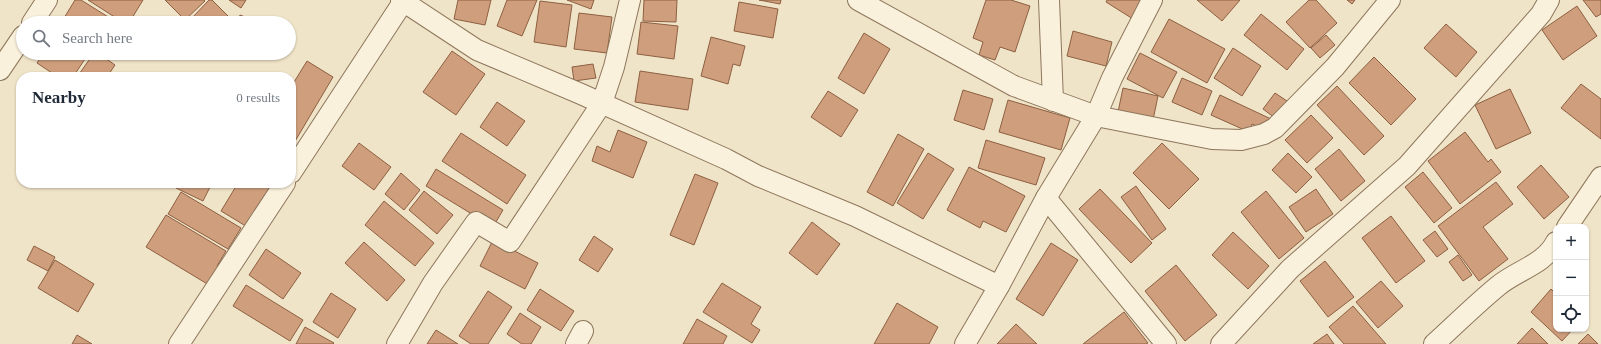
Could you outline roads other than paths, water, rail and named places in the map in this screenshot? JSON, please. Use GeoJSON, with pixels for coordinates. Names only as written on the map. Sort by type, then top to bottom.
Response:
{"type":"FeatureCollection","features":[{"type":"Feature","properties":{"kind":"street"},"geometry":{"type":"LineString","coordinates":[[37,16],[47,0]]}},
{"type":"Feature","properties":{"kind":"street"},"geometry":{"type":"LineString","coordinates":[[397,344],[433,283],[476,222],[510,242],[602,104],[614,66],[630,0]]}},
{"type":"Feature","properties":{"kind":"street"},"geometry":{"type":"LineString","coordinates":[[858,0],[1014,86],[1096,116],[1212,139],[1242,140],[1264,134],[1275,128],[1335,67],[1390,0]]}},
{"type":"Feature","properties":{"kind":"street"},"geometry":{"type":"LineString","coordinates":[[1049,0],[1053,100]]}},
{"type":"Feature","properties":{"kind":"street"},"geometry":{"type":"LineString","coordinates":[[965,344],[999,286],[1046,198],[1096,116],[1112,78],[1152,0]]}},
{"type":"Feature","properties":{"kind":"street"},"geometry":{"type":"LineString","coordinates":[[1221,344],[1290,269],[1408,166],[1541,14],[1549,0]]}},
{"type":"Feature","properties":{"kind":"street"},"geometry":{"type":"LineString","coordinates":[[296,165],[402,1],[477,50],[726,159],[758,176],[855,216],[999,286]]}},
{"type":"Feature","properties":{"kind":"street"},"geometry":{"type":"LineString","coordinates":[[0,70],[16,46]]}},
{"type":"Feature","properties":{"kind":"street"},"geometry":{"type":"LineString","coordinates":[[1569,224],[1601,177]]}},
{"type":"Feature","properties":{"kind":"street"},"geometry":{"type":"LineString","coordinates":[[179,344],[282,188]]}},
{"type":"Feature","properties":{"kind":"street"},"geometry":{"type":"LineString","coordinates":[[1046,198],[1166,344]]}},
{"type":"Feature","properties":{"kind":"street"},"geometry":{"type":"LineString","coordinates":[[1434,344],[1499,285],[1525,268],[1540,261],[1553,246]]}}]}
